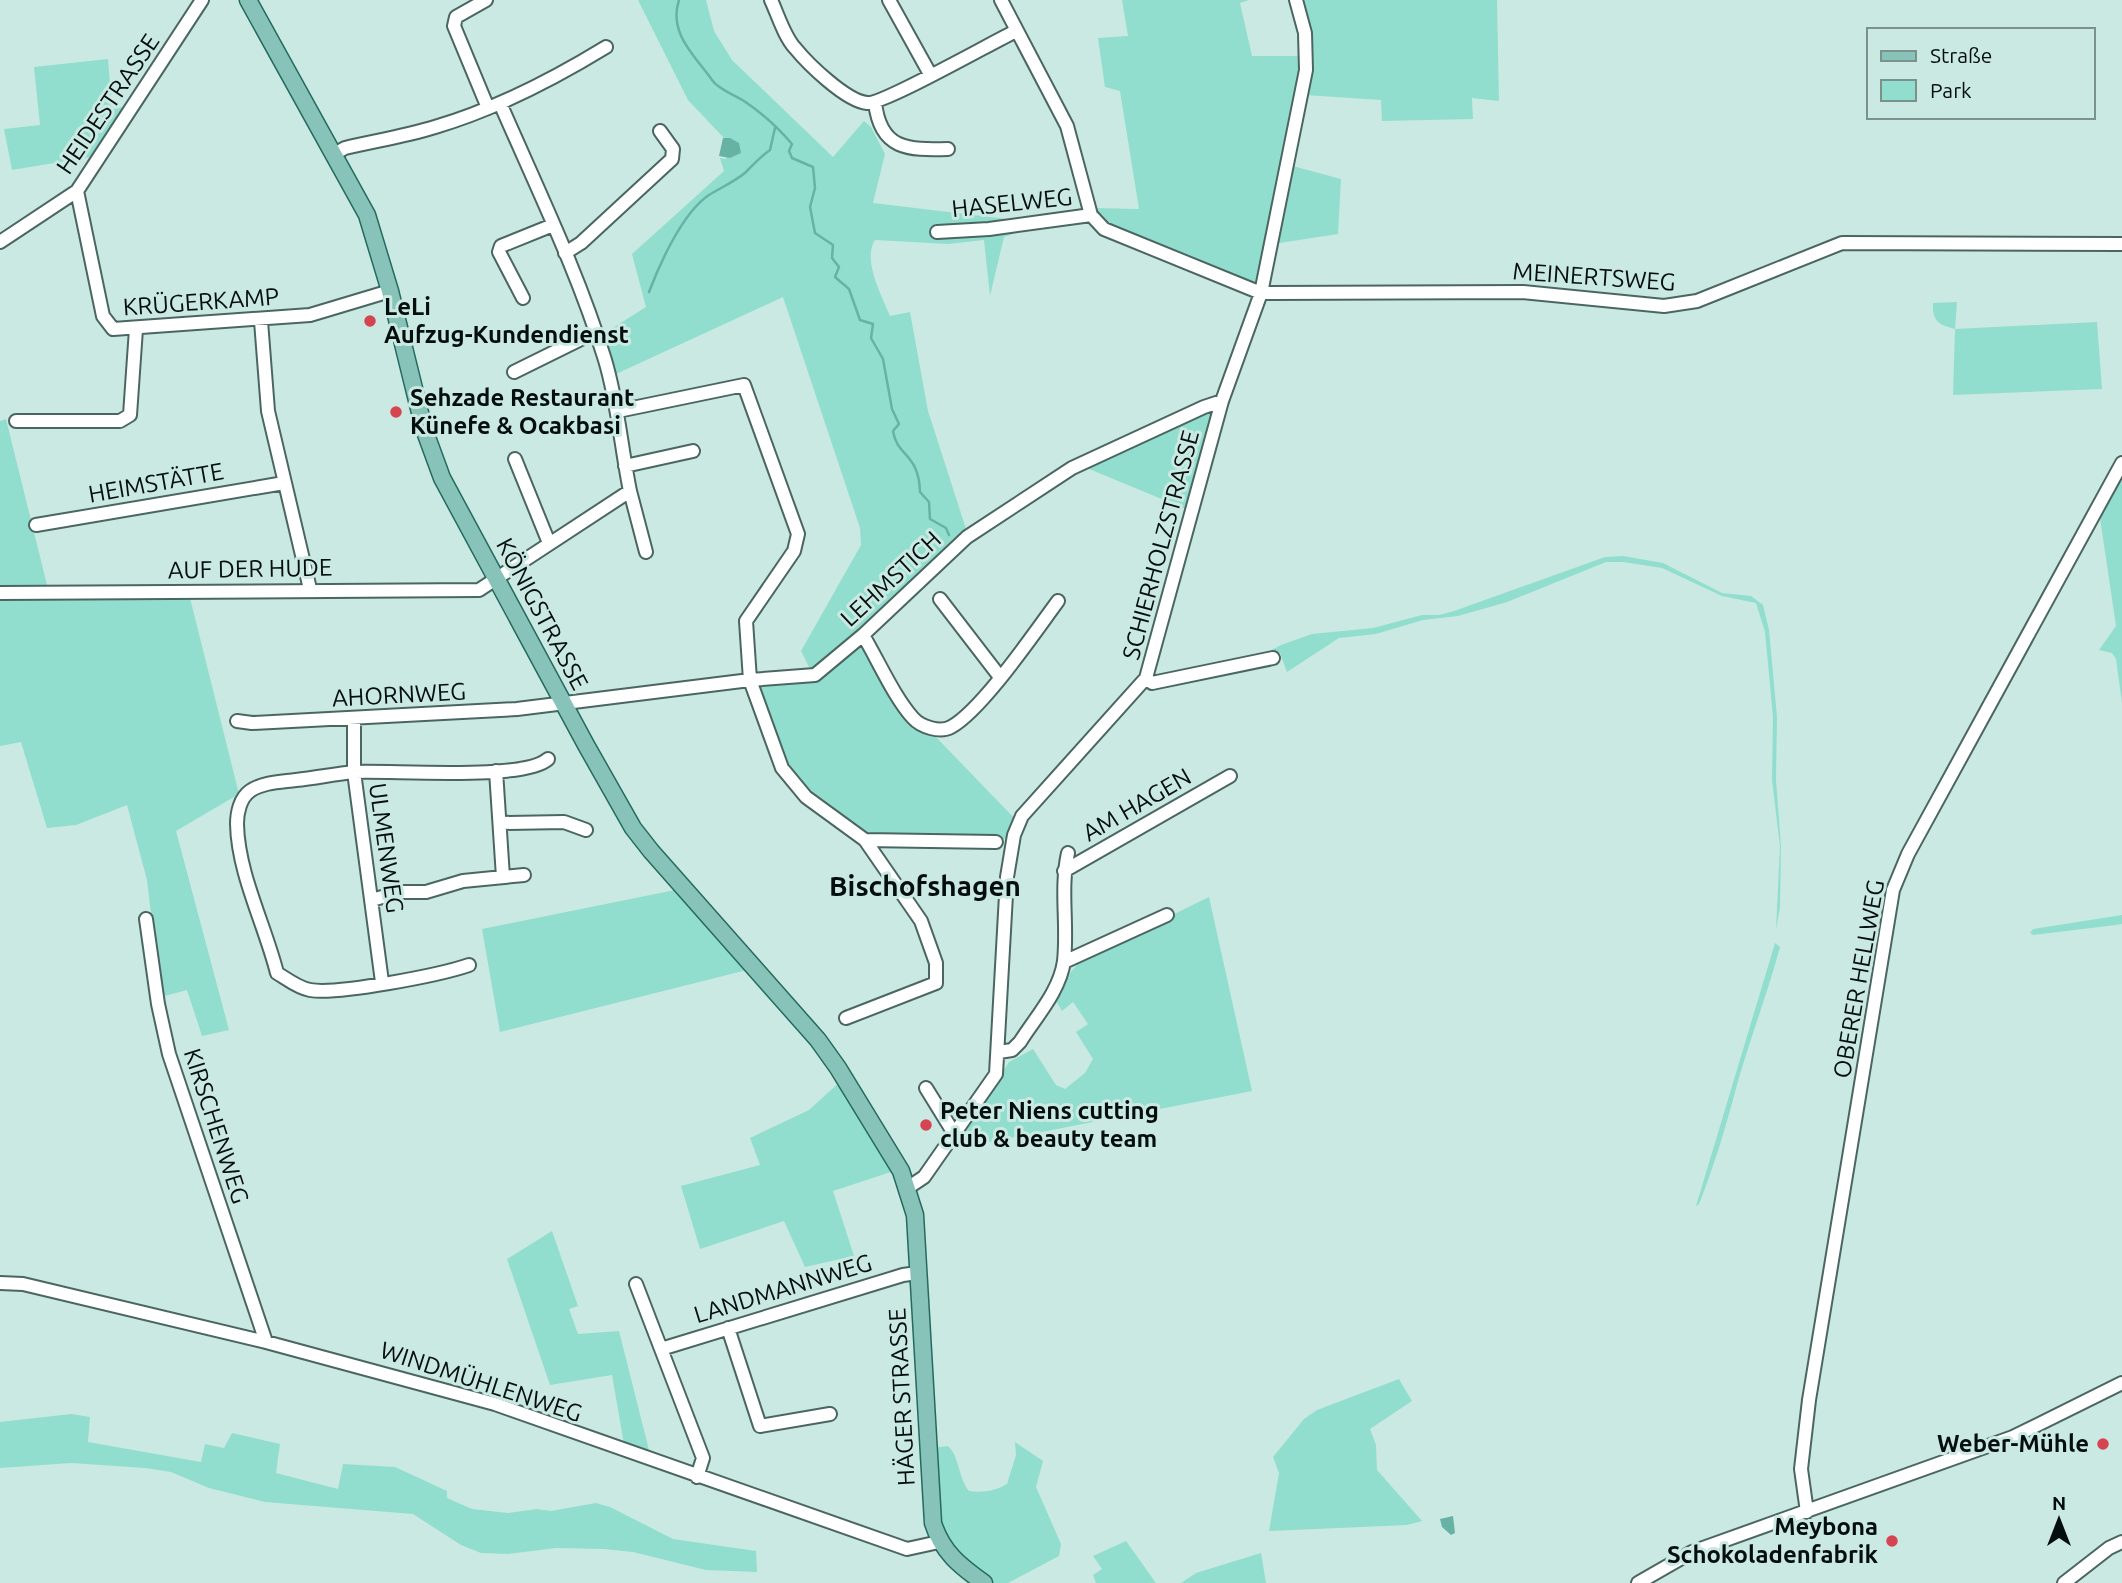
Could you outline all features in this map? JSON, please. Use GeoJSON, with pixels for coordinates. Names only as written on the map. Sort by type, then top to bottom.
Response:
{"type":"FeatureCollection","features":[{"type":"Feature","properties":{"kind":"main road","name":"KÖNIGSTRASSE"},"geometry":{"type":"LineString","coordinates":[[248,0],[367,215],[390,291],[424,429],[442,478],[633,828],[679,885],[818,1040],[861,1103],[909,1187]]}},
{"type":"Feature","properties":{"kind":"main road","name":"HÄGER STRASSE"},"geometry":{"type":"LineString","coordinates":[[909,1187],[915,1215],[929,1503],[939,1542],[954,1561],[984,1583]]}},
{"type":"Feature","properties":{"kind":"street","name":"HEIDESTRASSE"},"geometry":{"type":"LineString","coordinates":[[0,242],[76,191],[202,0]]}},
{"type":"Feature","properties":{"kind":"street"},"geometry":{"type":"LineString","coordinates":[[486,0],[456,17],[454,26],[553,225],[595,332],[618,411],[625,466],[646,552]]}},
{"type":"Feature","properties":{"kind":"street"},"geometry":{"type":"LineString","coordinates":[[771,0],[793,47],[846,95],[866,103],[875,102],[910,87],[930,74],[1016,31]]}},
{"type":"Feature","properties":{"kind":"street"},"geometry":{"type":"LineString","coordinates":[[888,0],[930,74]]}},
{"type":"Feature","properties":{"kind":"street"},"geometry":{"type":"LineString","coordinates":[[1001,0],[1067,126],[1091,215],[1104,229],[1114,234],[1261,293]]}},
{"type":"Feature","properties":{"kind":"street","name":"SCHIERHOLZSTRASSE"},"geometry":{"type":"LineString","coordinates":[[909,1187],[924,1177],[996,1074],[1007,877],[1014,835],[1022,816],[1146,678],[1222,401],[1261,293],[1306,70],[1305,33],[1296,0]]}},
{"type":"Feature","properties":{"kind":"street"},"geometry":{"type":"LineString","coordinates":[[334,154],[345,148],[434,128],[494,106],[557,77],[606,47]]}},
{"type":"Feature","properties":{"kind":"street"},"geometry":{"type":"LineString","coordinates":[[875,102],[887,136],[897,145],[916,150],[948,149]]}},
{"type":"Feature","properties":{"kind":"street"},"geometry":{"type":"LineString","coordinates":[[565,253],[581,243],[673,159],[673,149],[660,131]]}},
{"type":"Feature","properties":{"kind":"street","name":"KRÜGERKAMP"},"geometry":{"type":"LineString","coordinates":[[76,191],[103,316],[113,329],[261,321],[310,315],[390,291]]}},
{"type":"Feature","properties":{"kind":"street","name":"HASELWEG"},"geometry":{"type":"LineString","coordinates":[[937,232],[989,229],[1091,215]]}},
{"type":"Feature","properties":{"kind":"street"},"geometry":{"type":"LineString","coordinates":[[523,298],[499,253],[501,246],[553,225]]}},
{"type":"Feature","properties":{"kind":"street","name":"MEINERTSWEG"},"geometry":{"type":"LineString","coordinates":[[1261,293],[1523,292],[1680,305],[1842,243],[2122,244]]}},
{"type":"Feature","properties":{"kind":"street"},"geometry":{"type":"LineString","coordinates":[[261,321],[268,411],[310,589]]}},
{"type":"Feature","properties":{"kind":"street"},"geometry":{"type":"LineString","coordinates":[[16,421],[120,421],[130,415],[136,329]]}},
{"type":"Feature","properties":{"kind":"street"},"geometry":{"type":"LineString","coordinates":[[513,372],[595,332]]}},
{"type":"Feature","properties":{"kind":"street"},"geometry":{"type":"LineString","coordinates":[[618,411],[744,385],[798,534],[794,551],[746,621],[750,680],[782,768],[806,796],[865,840],[921,921],[936,963],[936,983],[846,1018]]}},
{"type":"Feature","properties":{"kind":"street","name":"LEHMSTICH"},"geometry":{"type":"LineString","coordinates":[[563,702],[815,675],[863,635],[967,537],[1072,468],[1222,401]]}},
{"type":"Feature","properties":{"kind":"street"},"geometry":{"type":"LineString","coordinates":[[625,466],[693,451]]}},
{"type":"Feature","properties":{"kind":"street"},"geometry":{"type":"LineString","coordinates":[[514,459],[549,543]]}},
{"type":"Feature","properties":{"kind":"street","name":"OBERER HELLWEG"},"geometry":{"type":"LineString","coordinates":[[1807,1512],[1801,1469],[1809,1400],[1893,890],[1914,843],[2122,463]]}},
{"type":"Feature","properties":{"kind":"street","name":"HEIMSTÄTTE"},"geometry":{"type":"LineString","coordinates":[[36,525],[284,483]]}},
{"type":"Feature","properties":{"kind":"street","name":"AUF DER HUDE"},"geometry":{"type":"LineString","coordinates":[[0,593],[479,590],[630,491]]}},
{"type":"Feature","properties":{"kind":"street"},"geometry":{"type":"LineString","coordinates":[[940,599],[1000,677]]}},
{"type":"Feature","properties":{"kind":"street"},"geometry":{"type":"LineString","coordinates":[[863,635],[913,719],[928,729],[949,729],[965,717],[1000,677],[1058,601]]}},
{"type":"Feature","properties":{"kind":"street"},"geometry":{"type":"LineString","coordinates":[[1146,678],[1152,683],[1273,658]]}},
{"type":"Feature","properties":{"kind":"street","name":"AHORNWEG"},"geometry":{"type":"LineString","coordinates":[[237,721],[252,723],[354,719],[517,709],[563,702]]}},
{"type":"Feature","properties":{"kind":"street","name":"ULMENWEG"},"geometry":{"type":"LineString","coordinates":[[354,719],[354,772],[382,982]]}},
{"type":"Feature","properties":{"kind":"street"},"geometry":{"type":"LineString","coordinates":[[469,965],[447,972],[331,992],[306,990],[276,973],[246,872],[237,825],[240,804],[248,792],[264,784],[354,772],[496,771],[533,767],[548,760]]}},
{"type":"Feature","properties":{"kind":"street"},"geometry":{"type":"LineString","coordinates":[[496,771],[502,823],[503,877]]}},
{"type":"Feature","properties":{"kind":"street","name":"AM HAGEN"},"geometry":{"type":"LineString","coordinates":[[1064,871],[1230,776]]}},
{"type":"Feature","properties":{"kind":"street"},"geometry":{"type":"LineString","coordinates":[[502,823],[564,822],[586,830]]}},
{"type":"Feature","properties":{"kind":"street"},"geometry":{"type":"LineString","coordinates":[[865,840],[996,842]]}},
{"type":"Feature","properties":{"kind":"street","name":"AM HAGEN"},"geometry":{"type":"LineString","coordinates":[[999,1052],[1012,1050],[1020,1042],[1057,983],[1064,962],[1064,871],[1069,852]]}},
{"type":"Feature","properties":{"kind":"street"},"geometry":{"type":"LineString","coordinates":[[372,900],[399,892],[426,891],[463,881],[524,875]]}},
{"type":"Feature","properties":{"kind":"street"},"geometry":{"type":"LineString","coordinates":[[1064,962],[1167,915]]}},
{"type":"Feature","properties":{"kind":"street","name":"KIRSCHENWEG"},"geometry":{"type":"LineString","coordinates":[[146,919],[158,1003],[169,1055],[266,1342]]}},
{"type":"Feature","properties":{"kind":"street"},"geometry":{"type":"LineString","coordinates":[[926,1088],[955,1135]]}},
{"type":"Feature","properties":{"kind":"street","name":"LANDMANNWEG"},"geometry":{"type":"LineString","coordinates":[[661,1349],[903,1275],[918,1273]]}},
{"type":"Feature","properties":{"kind":"street","name":"WINDMÜHLENWEG"},"geometry":{"type":"LineString","coordinates":[[0,1283],[23,1284],[266,1342],[495,1404],[907,1549],[939,1542]]}},
{"type":"Feature","properties":{"kind":"street"},"geometry":{"type":"LineString","coordinates":[[636,1284],[703,1458],[697,1477]]}},
{"type":"Feature","properties":{"kind":"street"},"geometry":{"type":"LineString","coordinates":[[728,1328],[760,1426],[830,1414]]}},
{"type":"Feature","properties":{"kind":"street"},"geometry":{"type":"LineString","coordinates":[[1637,1583],[1692,1552],[2013,1437],[2122,1383]]}},
{"type":"Feature","properties":{"kind":"street"},"geometry":{"type":"LineString","coordinates":[[2064,1583],[2109,1548],[2122,1542]]}},
{"type":"Feature","properties":{"kind":"green space"},"geometry":{"type":"Polygon","coordinates":[[[638,0],[706,0],[714,31],[732,60],[833,157],[864,121],[871,127],[885,154],[873,203],[1025,221],[1027,229],[1004,237],[990,296],[984,240],[948,244],[875,240],[872,248],[872,268],[890,316],[910,312],[928,411],[967,532],[859,633],[810,669],[801,651],[861,545],[860,528],[783,297],[616,374],[603,334],[646,307],[632,254],[724,171],[720,158],[726,159],[730,138],[724,138],[688,100],[638,0]]]}},
{"type":"Feature","properties":{"kind":"green space"},"geometry":{"type":"Polygon","coordinates":[[[1122,0],[1249,0],[1240,3],[1252,56],[1302,56],[1261,278],[1254,284],[1106,226],[1093,208],[1139,209],[1120,91],[1105,87],[1098,38],[1128,36],[1122,0]]]}},
{"type":"Feature","properties":{"kind":"green space"},"geometry":{"type":"Polygon","coordinates":[[[1302,0],[1497,0],[1499,101],[1472,98],[1473,119],[1382,121],[1381,100],[1305,95],[1312,47],[1302,0]]]}},
{"type":"Feature","properties":{"kind":"green space"},"geometry":{"type":"Polygon","coordinates":[[[108,59],[112,109],[123,107],[90,157],[12,170],[4,129],[40,125],[34,67],[108,59]]]}},
{"type":"Feature","properties":{"kind":"green space"},"geometry":{"type":"Polygon","coordinates":[[[1289,165],[1341,179],[1338,234],[1273,244],[1289,165]]]}},
{"type":"Feature","properties":{"kind":"green space"},"geometry":{"type":"Polygon","coordinates":[[[1957,302],[1955,329],[1945,326],[1935,318],[1933,303],[1957,302]]]}},
{"type":"Feature","properties":{"kind":"green space"},"geometry":{"type":"Polygon","coordinates":[[[2097,322],[2102,389],[1953,395],[1955,329],[2097,322]]]}},
{"type":"Feature","properties":{"kind":"green space"},"geometry":{"type":"Polygon","coordinates":[[[1212,410],[1188,510],[1082,466],[1190,416],[1212,410]]]}},
{"type":"Feature","properties":{"kind":"green space"},"geometry":{"type":"Polygon","coordinates":[[[6,419],[48,589],[0,590],[0,421],[6,419]]]}},
{"type":"Feature","properties":{"kind":"green space"},"geometry":{"type":"Polygon","coordinates":[[[2122,473],[2122,703],[2116,659],[2112,653],[2099,650],[2116,626],[2100,518],[2122,473]]]}},
{"type":"Feature","properties":{"kind":"green space"},"geometry":{"type":"Polygon","coordinates":[[[1623,556],[1663,563],[1722,593],[1751,596],[1763,605],[1769,630],[1777,717],[1776,780],[1781,846],[1780,907],[1776,930],[1780,846],[1772,780],[1773,717],[1765,632],[1756,603],[1722,596],[1662,568],[1606,562],[1507,602],[1458,616],[1423,620],[1376,634],[1339,638],[1287,672],[1280,653],[1258,657],[1312,634],[1373,628],[1422,615],[1439,615],[1454,611],[1605,557],[1623,556]]]}},
{"type":"Feature","properties":{"kind":"green space"},"geometry":{"type":"Polygon","coordinates":[[[189,594],[239,794],[176,831],[229,1030],[202,1036],[187,990],[161,997],[147,880],[127,805],[76,825],[47,828],[21,742],[0,746],[0,597],[189,594]]]}},
{"type":"Feature","properties":{"kind":"green space"},"geometry":{"type":"Polygon","coordinates":[[[864,643],[911,721],[934,735],[1017,821],[1009,839],[865,837],[807,794],[788,773],[755,686],[816,678],[864,643]]]}},
{"type":"Feature","properties":{"kind":"green space"},"geometry":{"type":"Polygon","coordinates":[[[680,889],[751,969],[500,1032],[482,929],[680,889]]]}},
{"type":"Feature","properties":{"kind":"green space"},"geometry":{"type":"Polygon","coordinates":[[[1209,897],[1252,1091],[954,1149],[1009,1062],[1033,1049],[1056,1085],[1065,1089],[1085,1073],[1093,1059],[1076,1032],[1088,1024],[1073,1002],[1062,1011],[1054,998],[1063,981],[1082,959],[1209,897]]]}},
{"type":"Feature","properties":{"kind":"green space"},"geometry":{"type":"Polygon","coordinates":[[[2122,915],[2122,924],[2033,935],[2030,933],[2033,929],[2122,915]]]}},
{"type":"Feature","properties":{"kind":"green space"},"geometry":{"type":"Polygon","coordinates":[[[1775,943],[1780,947],[1775,964],[1715,1159],[1696,1206],[1775,943]]]}},
{"type":"Feature","properties":{"kind":"green space"},"geometry":{"type":"Polygon","coordinates":[[[843,1079],[897,1170],[833,1191],[854,1256],[805,1267],[784,1221],[700,1249],[681,1186],[760,1165],[750,1138],[809,1110],[843,1079]]]}},
{"type":"Feature","properties":{"kind":"green space"},"geometry":{"type":"Polygon","coordinates":[[[552,1231],[578,1306],[569,1309],[578,1334],[619,1331],[650,1454],[624,1444],[612,1375],[550,1385],[507,1259],[552,1231]]]}},
{"type":"Feature","properties":{"kind":"green space"},"geometry":{"type":"Polygon","coordinates":[[[1399,1379],[1412,1401],[1370,1429],[1376,1445],[1377,1470],[1422,1521],[1407,1525],[1269,1531],[1279,1473],[1273,1457],[1304,1419],[1317,1410],[1399,1379]]]}},
{"type":"Feature","properties":{"kind":"green space"},"geometry":{"type":"Polygon","coordinates":[[[71,1414],[90,1417],[88,1442],[201,1462],[205,1444],[224,1448],[232,1433],[280,1444],[276,1473],[338,1489],[343,1464],[395,1467],[447,1491],[447,1498],[472,1509],[508,1513],[537,1509],[551,1511],[596,1503],[610,1507],[673,1539],[756,1551],[757,1572],[706,1570],[633,1552],[604,1549],[556,1548],[508,1554],[481,1553],[461,1545],[413,1514],[265,1502],[209,1488],[171,1472],[145,1468],[71,1463],[0,1468],[0,1422],[71,1414]]]}},
{"type":"Feature","properties":{"kind":"green space"},"geometry":{"type":"Polygon","coordinates":[[[1015,1442],[1043,1461],[1036,1487],[1061,1544],[1059,1556],[1008,1583],[994,1583],[959,1558],[939,1523],[932,1448],[948,1446],[955,1456],[965,1486],[969,1491],[984,1492],[1007,1484],[1016,1455],[1015,1442]]]}},
{"type":"Feature","properties":{"kind":"green space"},"geometry":{"type":"Polygon","coordinates":[[[1126,1541],[1156,1583],[1096,1583],[1093,1575],[1102,1569],[1093,1556],[1126,1541]]]}},
{"type":"Feature","properties":{"kind":"green space"},"geometry":{"type":"Polygon","coordinates":[[[1261,1553],[1266,1583],[1181,1583],[1196,1573],[1261,1553]]]}},
{"type":"Feature","properties":{"kind":"shaded area"},"geometry":{"type":"Polygon","coordinates":[[[723,138],[739,143],[741,153],[730,158],[719,156],[723,138]]]}},
{"type":"Feature","properties":{"kind":"shaded area"},"geometry":{"type":"Polygon","coordinates":[[[1453,1516],[1455,1533],[1451,1535],[1442,1527],[1440,1519],[1453,1516]]]}},
{"type":"Feature","properties":{"kind":"waterway"},"geometry":{"type":"LineString","coordinates":[[679,0],[677,23],[680,33],[691,53],[715,84],[764,116],[792,144],[789,151],[792,158],[813,167],[815,188],[810,207],[815,233],[833,245],[832,258],[839,267],[835,277],[849,289],[860,320],[873,324],[871,338],[883,359],[892,409],[899,424],[893,431],[895,439],[916,470],[920,492],[929,502],[930,519],[946,528],[949,535]]}},
{"type":"Feature","properties":{"kind":"waterway"},"geometry":{"type":"LineString","coordinates":[[649,292],[666,253],[690,213],[709,195],[742,175],[770,150],[775,128]]}},
{"type":"Feature","properties":{"kind":"place","name":"LeLi Aufzug-Kundendienst"},"geometry":{"type":"Point","coordinates":[370,321]}},
{"type":"Feature","properties":{"kind":"place","name":"Sehzade Restaurant Künefe & Ocakbasi"},"geometry":{"type":"Point","coordinates":[396,412]}},
{"type":"Feature","properties":{"kind":"place","name":"Peter Niens cutting club & beauty team"},"geometry":{"type":"Point","coordinates":[926,1125]}},
{"type":"Feature","properties":{"kind":"place","name":"Weber-Mühle"},"geometry":{"type":"Point","coordinates":[2103,1444]}},
{"type":"Feature","properties":{"kind":"place","name":"Meybona Schokoladenfabrik"},"geometry":{"type":"Point","coordinates":[1892,1541]}},
{"type":"Feature","properties":{"kind":"district","name":"Bischofshagen"},"geometry":{"type":"Point","coordinates":[925,886]}}]}
